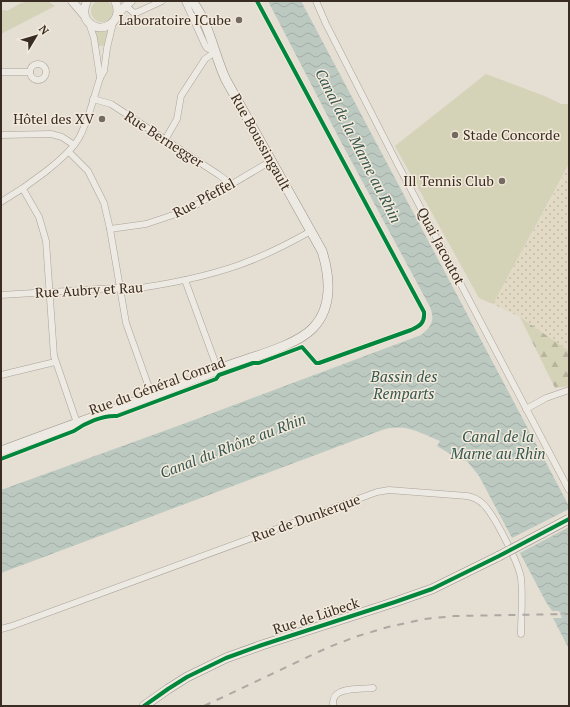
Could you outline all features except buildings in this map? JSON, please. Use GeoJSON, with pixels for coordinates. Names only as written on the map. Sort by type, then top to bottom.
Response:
{"type":"FeatureCollection","features":[{"type":"Feature","properties":{"kind":"main road","name":"Rue Boussingault"},"geometry":{"type":"LineString","coordinates":[[195,3],[210,37],[219,65],[226,80],[311,231]]}},
{"type":"Feature","properties":{"kind":"main road","name":"Rue du Général Conrad"},"geometry":{"type":"LineString","coordinates":[[1,451],[152,396],[297,340],[308,333],[318,323],[326,305],[328,281],[322,251],[311,231]]}},
{"type":"Feature","properties":{"kind":"main road","name":"Rue de Lübeck"},"geometry":{"type":"LineString","coordinates":[[144,706],[187,677],[226,658],[262,644],[402,600],[432,589],[569,519]]}},
{"type":"Feature","properties":{"kind":"street"},"geometry":{"type":"LineString","coordinates":[[72,1],[89,23],[94,38],[100,78]]}},
{"type":"Feature","properties":{"kind":"street"},"geometry":{"type":"LineString","coordinates":[[84,15],[84,5],[87,1]]}},
{"type":"Feature","properties":{"kind":"street"},"geometry":{"type":"LineString","coordinates":[[115,1],[118,13]]}},
{"type":"Feature","properties":{"kind":"street"},"geometry":{"type":"LineString","coordinates":[[1,202],[23,189],[69,152],[74,146],[80,136],[100,78],[104,72],[107,48],[113,23],[118,13],[129,3],[134,13],[162,1]]}},
{"type":"Feature","properties":{"kind":"street","name":"Rue Boussingault"},"geometry":{"type":"LineString","coordinates":[[185,1],[205,45],[207,48],[215,52]]}},
{"type":"Feature","properties":{"kind":"street","name":"Quai Jacoutot"},"geometry":{"type":"LineString","coordinates":[[316,1],[326,24],[396,161],[569,490]]}},
{"type":"Feature","properties":{"kind":"street"},"geometry":{"type":"LineString","coordinates":[[89,23],[96,27],[104,27],[113,23]]}},
{"type":"Feature","properties":{"kind":"street"},"geometry":{"type":"LineString","coordinates":[[165,140],[177,119],[181,96],[205,59],[215,52]]}},
{"type":"Feature","properties":{"kind":"street"},"geometry":{"type":"LineString","coordinates":[[1,72],[30,72]]}},
{"type":"Feature","properties":{"kind":"street","name":"Rue Bernegger"},"geometry":{"type":"LineString","coordinates":[[93,99],[111,104],[231,184]]}},
{"type":"Feature","properties":{"kind":"street"},"geometry":{"type":"LineString","coordinates":[[1,135],[51,134],[62,137],[74,146]]}},
{"type":"Feature","properties":{"kind":"street"},"geometry":{"type":"LineString","coordinates":[[69,152],[88,171],[104,203],[110,229],[126,323],[152,396]]}},
{"type":"Feature","properties":{"kind":"street","name":"Rue Pfeffel"},"geometry":{"type":"LineString","coordinates":[[110,229],[146,224],[179,213],[271,161]]}},
{"type":"Feature","properties":{"kind":"street"},"geometry":{"type":"LineString","coordinates":[[23,189],[39,217],[46,240],[55,362],[77,423]]}},
{"type":"Feature","properties":{"kind":"street","name":"Rue Aubry et Rau"},"geometry":{"type":"LineString","coordinates":[[1,295],[116,288],[125,290],[185,280],[251,260],[273,251],[311,231]]}},
{"type":"Feature","properties":{"kind":"street"},"geometry":{"type":"LineString","coordinates":[[185,280],[218,370]]}},
{"type":"Feature","properties":{"kind":"street"},"geometry":{"type":"LineString","coordinates":[[1,375],[55,362]]}},
{"type":"Feature","properties":{"kind":"street"},"geometry":{"type":"LineString","coordinates":[[526,409],[546,398],[569,390]]}},
{"type":"Feature","properties":{"kind":"street","name":"Rue de Dunkerque"},"geometry":{"type":"LineString","coordinates":[[1,628],[12,626],[377,492],[389,490],[467,496],[483,504],[496,523],[519,569],[521,579],[521,634]]}},
{"type":"Feature","properties":{"kind":"street"},"geometry":{"type":"LineString","coordinates":[[333,706],[334,699],[337,694],[344,691],[374,688]]}},
{"type":"Feature","properties":{"kind":"shaded area"},"geometry":{"type":"Polygon","coordinates":[[[569,166],[569,351],[520,317],[493,304],[569,166]]]}},
{"type":"Feature","properties":{"kind":"green space"},"geometry":{"type":"Polygon","coordinates":[[[102,0],[110,3],[113,11],[110,19],[102,22],[94,19],[91,11],[94,3],[102,0]]]}},
{"type":"Feature","properties":{"kind":"green space"},"geometry":{"type":"Polygon","coordinates":[[[28,1],[49,2],[55,6],[1,34],[1,11],[7,11],[28,1]]]}},
{"type":"Feature","properties":{"kind":"green space"},"geometry":{"type":"Polygon","coordinates":[[[94,30],[108,31],[104,46],[99,46],[94,30]]]}},
{"type":"Feature","properties":{"kind":"green space","name":"Ill Tennis Club"},"geometry":{"type":"Polygon","coordinates":[[[486,74],[547,97],[561,104],[569,104],[569,164],[493,304],[479,298],[395,146],[486,74]]]}},
{"type":"Feature","properties":{"kind":"green space"},"geometry":{"type":"Polygon","coordinates":[[[520,317],[569,351],[569,386],[555,388],[520,317]]]}},
{"type":"Feature","properties":{"kind":"water"},"geometry":{"type":"Polygon","coordinates":[[[268,1],[301,1],[569,506],[569,649],[553,618],[562,618],[559,611],[552,611],[546,602],[479,476],[467,461],[460,460],[437,446],[440,441],[405,428],[390,428],[382,430],[1,573],[1,490],[421,335],[428,329],[432,322],[430,307],[340,140],[268,1]]]}},
{"type":"Feature","properties":{"kind":"pier"},"geometry":{"type":"Polygon","coordinates":[[[569,509],[569,527],[518,554],[510,539],[569,509]]]}},
{"type":"Feature","properties":{"kind":"railway"},"geometry":{"type":"LineString","coordinates":[[204,706],[329,647],[388,627],[425,619],[454,616],[569,614]]}},
{"type":"Feature","properties":{"kind":"cycle path"},"geometry":{"type":"LineString","coordinates":[[1,459],[74,431],[94,420],[117,416],[216,379],[219,375],[253,363],[259,363],[302,347],[316,363],[319,363],[411,330],[423,321],[424,312],[257,1]]}},
{"type":"Feature","properties":{"kind":"cycle path"},"geometry":{"type":"LineString","coordinates":[[144,706],[187,677],[226,658],[432,589],[569,519]]}},
{"type":"Feature","properties":{"kind":"place","name":"Laboratoire ICube"},"geometry":{"type":"Point","coordinates":[239,20]}},
{"type":"Feature","properties":{"kind":"place","name":"Hôtel des XV"},"geometry":{"type":"Point","coordinates":[102,119]}},
{"type":"Feature","properties":{"kind":"place","name":"Stade Concorde"},"geometry":{"type":"Point","coordinates":[455,135]}},
{"type":"Feature","properties":{"kind":"place","name":"Ill Tennis Club"},"geometry":{"type":"Point","coordinates":[502,181]}},
{"type":"Feature","properties":{"kind":"water label","name":"Canal de la Marne au Rhin"},"geometry":{"type":"Point","coordinates":[358,146]}},
{"type":"Feature","properties":{"kind":"water label","name":"Bassin des Remparts"},"geometry":{"type":"Point","coordinates":[404,386]}},
{"type":"Feature","properties":{"kind":"water label","name":"Canal du Rhône au Rhin"},"geometry":{"type":"Point","coordinates":[233,446]}},
{"type":"Feature","properties":{"kind":"water label","name":"Canal de la Marne au Rhin"},"geometry":{"type":"Point","coordinates":[498,446]}}]}
